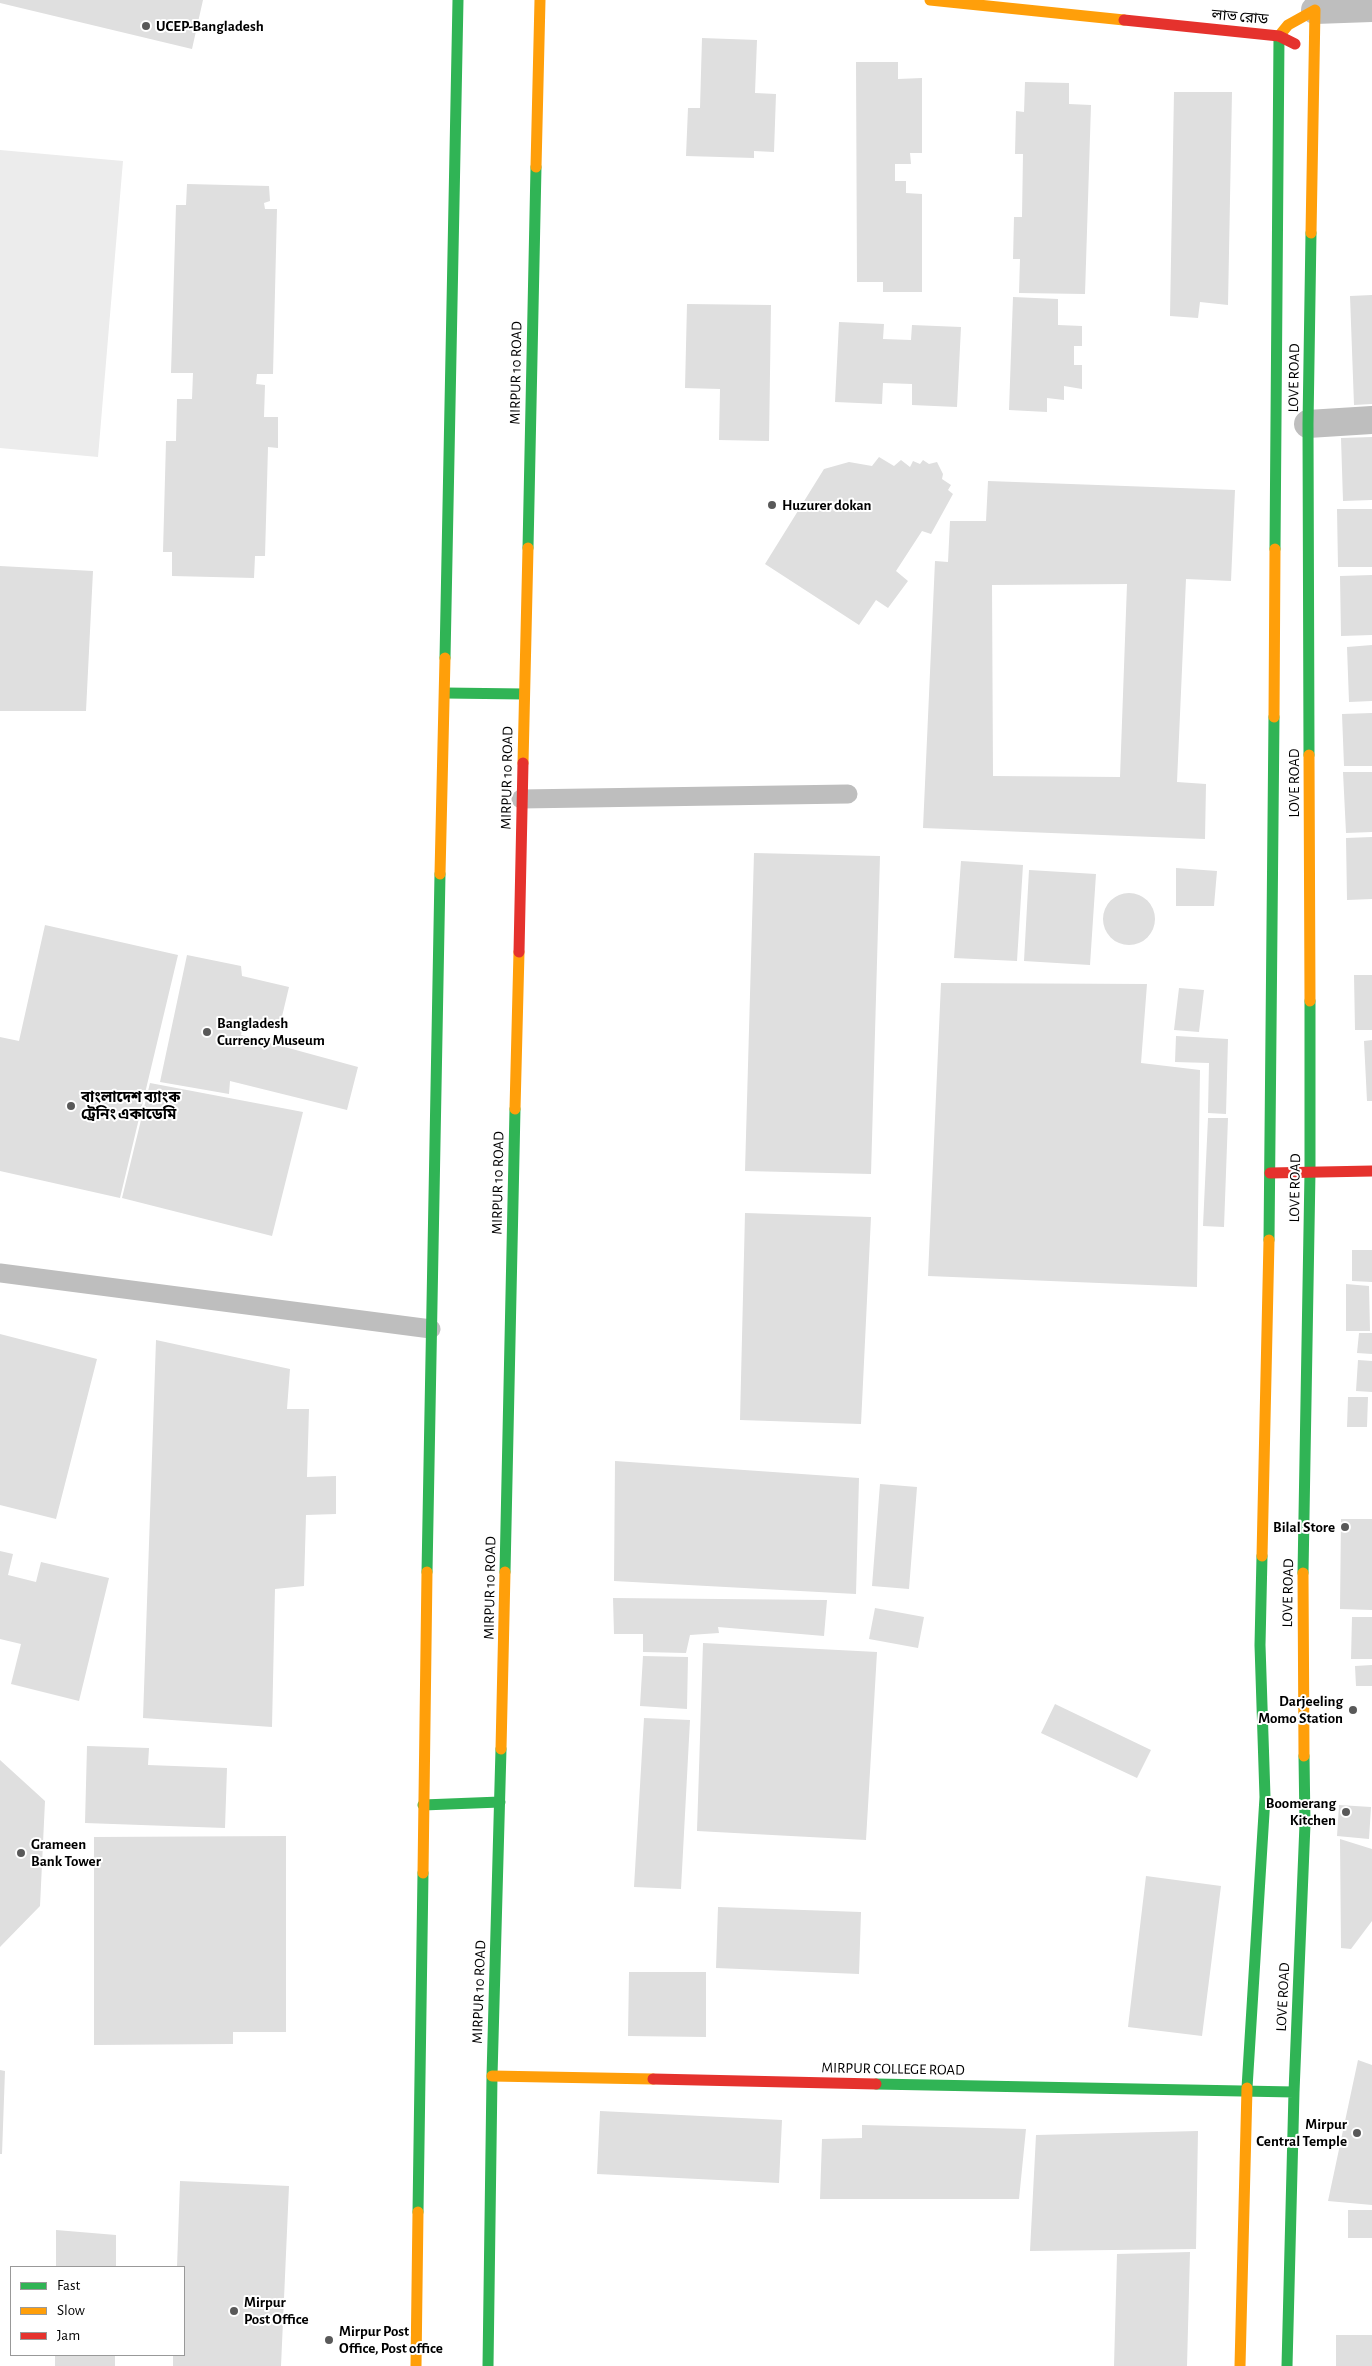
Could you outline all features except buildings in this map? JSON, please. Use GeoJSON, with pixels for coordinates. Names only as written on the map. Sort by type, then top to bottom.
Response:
{"type":"FeatureCollection","features":[{"type":"Feature","properties":{"kind":"street"},"geometry":{"type":"LineString","coordinates":[[416,2366],[431,1329],[458,0]]}},
{"type":"Feature","properties":{"kind":"street","name":"MIRPUR 10 ROAD"},"geometry":{"type":"LineString","coordinates":[[488,2366],[492,2076],[500,1802],[540,0]]}},
{"type":"Feature","properties":{"kind":"street","name":"লাভ রোড"},"geometry":{"type":"LineString","coordinates":[[930,0],[1279,36]]}},
{"type":"Feature","properties":{"kind":"street"},"geometry":{"type":"LineString","coordinates":[[1314,67],[1302,49],[1279,36],[1288,25],[1315,10],[1372,8]]}},
{"type":"Feature","properties":{"kind":"street","name":"LOVE ROAD"},"geometry":{"type":"LineString","coordinates":[[1286,2366],[1294,2092],[1305,1824],[1302,1642],[1310,1172],[1308,424],[1315,10]]}},
{"type":"Feature","properties":{"kind":"street","name":"LOVE ROAD"},"geometry":{"type":"LineString","coordinates":[[1240,2366],[1247,2090],[1265,1797],[1260,1645],[1270,1173],[1279,36]]}},
{"type":"Feature","properties":{"kind":"street"},"geometry":{"type":"LineString","coordinates":[[1308,424],[1372,420]]}},
{"type":"Feature","properties":{"kind":"street"},"geometry":{"type":"LineString","coordinates":[[445,693],[524,694]]}},
{"type":"Feature","properties":{"kind":"street"},"geometry":{"type":"LineString","coordinates":[[1270,1173],[1372,1170]]}},
{"type":"Feature","properties":{"kind":"street"},"geometry":{"type":"LineString","coordinates":[[423,1805],[500,1802]]}},
{"type":"Feature","properties":{"kind":"street","name":"MIRPUR COLLEGE ROAD"},"geometry":{"type":"LineString","coordinates":[[492,2076],[1294,2092]]}},
{"type":"Feature","properties":{"kind":"lane"},"geometry":{"type":"LineString","coordinates":[[521,799],[848,794]]}},
{"type":"Feature","properties":{"kind":"lane"},"geometry":{"type":"LineString","coordinates":[[0,1273],[431,1329]]}},
{"type":"Feature","properties":{"kind":"shaded area"},"geometry":{"type":"Polygon","coordinates":[[[0,150],[123,161],[98,457],[0,448],[0,150]]]}},
{"type":"Feature","properties":{"kind":"traffic: fast"},"geometry":{"type":"LineString","coordinates":[[445,658],[458,0]]}},
{"type":"Feature","properties":{"kind":"traffic: fast"},"geometry":{"type":"LineString","coordinates":[[1275,549],[1279,36]]}},
{"type":"Feature","properties":{"kind":"traffic: fast"},"geometry":{"type":"LineString","coordinates":[[528,548],[536,167]]}},
{"type":"Feature","properties":{"kind":"traffic: fast"},"geometry":{"type":"LineString","coordinates":[[1309,755],[1308,424],[1311,233]]}},
{"type":"Feature","properties":{"kind":"traffic: fast"},"geometry":{"type":"LineString","coordinates":[[445,693],[524,694]]}},
{"type":"Feature","properties":{"kind":"traffic: fast"},"geometry":{"type":"LineString","coordinates":[[1269,1240],[1274,717]]}},
{"type":"Feature","properties":{"kind":"traffic: fast"},"geometry":{"type":"LineString","coordinates":[[427,1572],[440,874]]}},
{"type":"Feature","properties":{"kind":"traffic: fast"},"geometry":{"type":"LineString","coordinates":[[1303,1573],[1310,1172],[1310,1001]]}},
{"type":"Feature","properties":{"kind":"traffic: fast"},"geometry":{"type":"LineString","coordinates":[[505,1572],[515,1109]]}},
{"type":"Feature","properties":{"kind":"traffic: fast"},"geometry":{"type":"LineString","coordinates":[[1247,2088],[1265,1797],[1260,1645],[1262,1556]]}},
{"type":"Feature","properties":{"kind":"traffic: fast"},"geometry":{"type":"LineString","coordinates":[[488,2366],[492,2076],[501,1749]]}},
{"type":"Feature","properties":{"kind":"traffic: fast"},"geometry":{"type":"LineString","coordinates":[[1287,2366],[1294,2092],[1305,1824],[1304,1756]]}},
{"type":"Feature","properties":{"kind":"traffic: fast"},"geometry":{"type":"LineString","coordinates":[[423,1805],[500,1802]]}},
{"type":"Feature","properties":{"kind":"traffic: fast"},"geometry":{"type":"LineString","coordinates":[[418,2212],[423,1873]]}},
{"type":"Feature","properties":{"kind":"traffic: fast"},"geometry":{"type":"LineString","coordinates":[[876,2084],[1294,2092]]}},
{"type":"Feature","properties":{"kind":"traffic: slow"},"geometry":{"type":"LineString","coordinates":[[536,167],[540,0]]}},
{"type":"Feature","properties":{"kind":"traffic: slow"},"geometry":{"type":"LineString","coordinates":[[930,0],[1124,20]]}},
{"type":"Feature","properties":{"kind":"traffic: slow"},"geometry":{"type":"LineString","coordinates":[[1279,36],[1288,25],[1315,10],[1311,233]]}},
{"type":"Feature","properties":{"kind":"traffic: slow"},"geometry":{"type":"LineString","coordinates":[[523,763],[528,548]]}},
{"type":"Feature","properties":{"kind":"traffic: slow"},"geometry":{"type":"LineString","coordinates":[[1274,717],[1275,549]]}},
{"type":"Feature","properties":{"kind":"traffic: slow"},"geometry":{"type":"LineString","coordinates":[[440,874],[445,658]]}},
{"type":"Feature","properties":{"kind":"traffic: slow"},"geometry":{"type":"LineString","coordinates":[[1309,755],[1310,1001]]}},
{"type":"Feature","properties":{"kind":"traffic: slow"},"geometry":{"type":"LineString","coordinates":[[515,1109],[519,952]]}},
{"type":"Feature","properties":{"kind":"traffic: slow"},"geometry":{"type":"LineString","coordinates":[[1262,1556],[1269,1240]]}},
{"type":"Feature","properties":{"kind":"traffic: slow"},"geometry":{"type":"LineString","coordinates":[[423,1873],[427,1572]]}},
{"type":"Feature","properties":{"kind":"traffic: slow"},"geometry":{"type":"LineString","coordinates":[[501,1749],[505,1572]]}},
{"type":"Feature","properties":{"kind":"traffic: slow"},"geometry":{"type":"LineString","coordinates":[[1303,1573],[1304,1756]]}},
{"type":"Feature","properties":{"kind":"traffic: slow"},"geometry":{"type":"LineString","coordinates":[[492,2076],[653,2079]]}},
{"type":"Feature","properties":{"kind":"traffic: slow"},"geometry":{"type":"LineString","coordinates":[[1240,2366],[1247,2088]]}},
{"type":"Feature","properties":{"kind":"traffic: slow"},"geometry":{"type":"LineString","coordinates":[[416,2366],[418,2212]]}},
{"type":"Feature","properties":{"kind":"traffic: jam"},"geometry":{"type":"LineString","coordinates":[[1124,20],[1279,36],[1295,44]]}},
{"type":"Feature","properties":{"kind":"traffic: jam"},"geometry":{"type":"LineString","coordinates":[[519,952],[523,763]]}},
{"type":"Feature","properties":{"kind":"traffic: jam"},"geometry":{"type":"LineString","coordinates":[[1270,1173],[1372,1171]]}},
{"type":"Feature","properties":{"kind":"traffic: jam"},"geometry":{"type":"LineString","coordinates":[[653,2079],[876,2084]]}},
{"type":"Feature","properties":{"kind":"place","name":"UCEP-Bangladesh"},"geometry":{"type":"Point","coordinates":[146,26]}},
{"type":"Feature","properties":{"kind":"place","name":"Huzurer dokan"},"geometry":{"type":"Point","coordinates":[772,505]}},
{"type":"Feature","properties":{"kind":"place","name":"Bangladesh Currency Museum"},"geometry":{"type":"Point","coordinates":[207,1032]}},
{"type":"Feature","properties":{"kind":"place","name":"বাংলাদেশ ব্যাংক ট্রেনিং একাডেমি"},"geometry":{"type":"Point","coordinates":[71,1106]}},
{"type":"Feature","properties":{"kind":"place","name":"Bilal Store"},"geometry":{"type":"Point","coordinates":[1345,1527]}},
{"type":"Feature","properties":{"kind":"place","name":"Darjeeling Momo Station"},"geometry":{"type":"Point","coordinates":[1353,1710]}},
{"type":"Feature","properties":{"kind":"place","name":"Boomerang Kitchen"},"geometry":{"type":"Point","coordinates":[1346,1812]}},
{"type":"Feature","properties":{"kind":"place","name":"Grameen Bank Tower"},"geometry":{"type":"Point","coordinates":[21,1853]}},
{"type":"Feature","properties":{"kind":"place","name":"Mirpur Central Temple"},"geometry":{"type":"Point","coordinates":[1357,2133]}},
{"type":"Feature","properties":{"kind":"place","name":"Mirpur Post Office"},"geometry":{"type":"Point","coordinates":[234,2311]}},
{"type":"Feature","properties":{"kind":"place","name":"Mirpur Post Office, Post office"},"geometry":{"type":"Point","coordinates":[329,2340]}}]}
